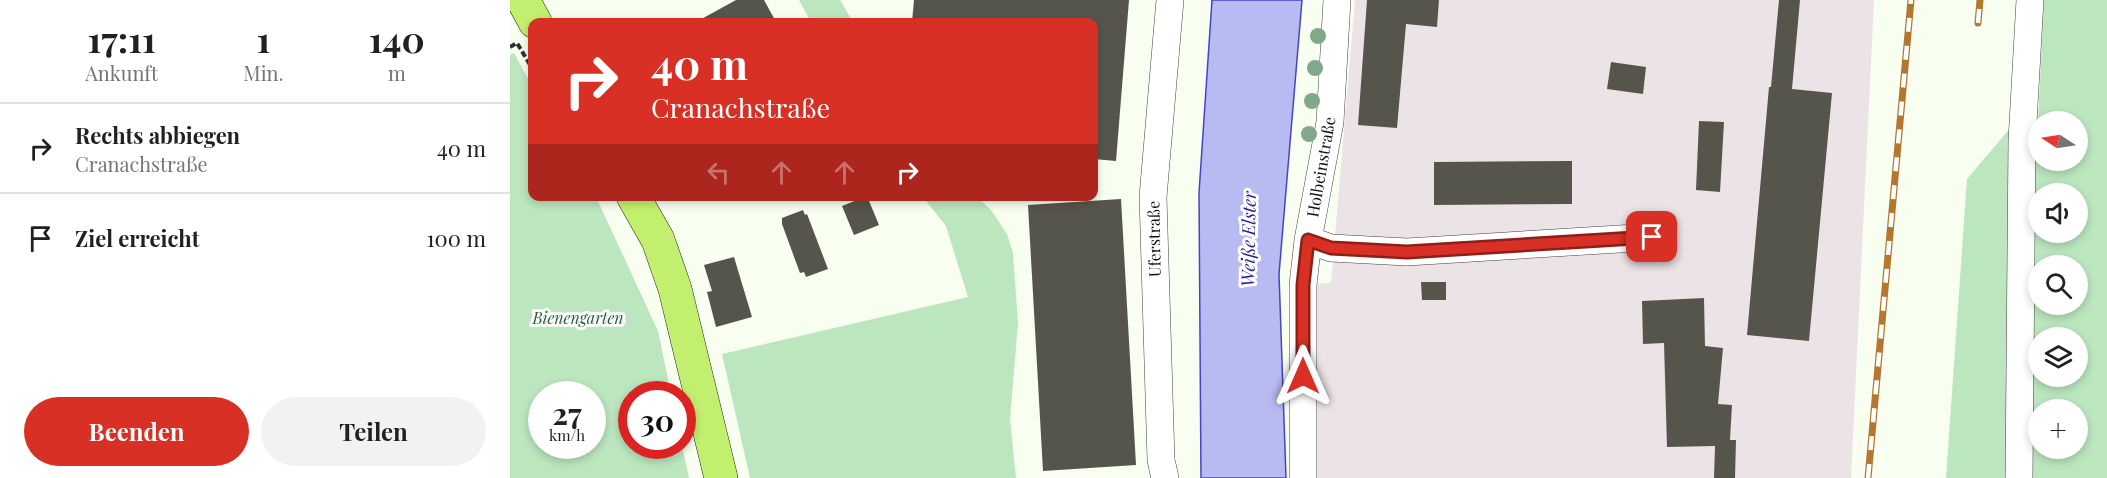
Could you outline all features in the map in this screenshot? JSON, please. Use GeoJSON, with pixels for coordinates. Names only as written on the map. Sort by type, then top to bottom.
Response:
{"type":"FeatureCollection","features":[{"type":"Feature","properties":{"kind":"main road"},"geometry":{"type":"LineString","coordinates":[[523,0],[533,18]]}},
{"type":"Feature","properties":{"kind":"main road"},"geometry":{"type":"LineString","coordinates":[[636,201],[657,240],[675,289],[721,478]]}},
{"type":"Feature","properties":{"kind":"street","name":"Uferstraße"},"geometry":{"type":"LineString","coordinates":[[1165,478],[1161,460],[1153,197],[1170,0]]}},
{"type":"Feature","properties":{"kind":"street","name":"Holbeinstraße"},"geometry":{"type":"LineString","coordinates":[[1303,478],[1303,285],[1308,240],[1330,122],[1337,0]]}},
{"type":"Feature","properties":{"kind":"street"},"geometry":{"type":"LineString","coordinates":[[2019,478],[2022,141],[2030,0]]}},
{"type":"Feature","properties":{"kind":"street"},"geometry":{"type":"LineString","coordinates":[[1308,240],[1331,248],[1407,252],[1652,237]]}},
{"type":"Feature","properties":{"kind":"path"},"geometry":{"type":"LineString","coordinates":[[510,47],[517,43],[528,61]]}},
{"type":"Feature","properties":{"kind":"shaded area"},"geometry":{"type":"Polygon","coordinates":[[[1355,0],[1874,0],[1851,478],[1312,478],[1313,284],[1331,283],[1355,0]]]}},
{"type":"Feature","properties":{"kind":"green space"},"geometry":{"type":"Polygon","coordinates":[[[799,0],[840,0],[851,18],[809,18],[799,0]]]}},
{"type":"Feature","properties":{"kind":"green space"},"geometry":{"type":"Polygon","coordinates":[[[2044,0],[2107,0],[2107,478],[1946,478],[1967,179],[2012,126],[2028,123],[2028,171],[2088,171],[2088,111],[2038,111],[2044,0]]]}},
{"type":"Feature","properties":{"kind":"green space","name":"Bienengarten"},"geometry":{"type":"Polygon","coordinates":[[[514,53],[528,79],[528,201],[598,201],[658,331],[668,381],[618,381],[618,459],[685,459],[689,478],[510,478],[510,55],[514,53]]]}},
{"type":"Feature","properties":{"kind":"green space"},"geometry":{"type":"Polygon","coordinates":[[[926,201],[981,201],[991,210],[1007,234],[1013,253],[1018,323],[1010,419],[1016,478],[750,478],[722,354],[968,297],[946,226],[926,201]]]}},
{"type":"Feature","properties":{"kind":"water","name":"Weiße Elster"},"geometry":{"type":"Polygon","coordinates":[[[1212,0],[1302,0],[1279,274],[1286,478],[1201,478],[1199,193],[1212,0]]]}},
{"type":"Feature","properties":{"kind":"building"},"geometry":{"type":"Polygon","coordinates":[[[736,0],[764,0],[774,18],[703,18],[736,0]]]}},
{"type":"Feature","properties":{"kind":"building"},"geometry":{"type":"Polygon","coordinates":[[[914,0],[1129,0],[1116,161],[1098,159],[1098,18],[912,18],[914,0]]]}},
{"type":"Feature","properties":{"kind":"building"},"geometry":{"type":"Polygon","coordinates":[[[1367,0],[1439,0],[1437,27],[1406,24],[1397,128],[1358,125],[1367,0]]]}},
{"type":"Feature","properties":{"kind":"building"},"geometry":{"type":"Polygon","coordinates":[[[1779,0],[1800,0],[1792,89],[1832,93],[1809,341],[1747,335],[1779,0]]]}},
{"type":"Feature","properties":{"kind":"building"},"geometry":{"type":"Polygon","coordinates":[[[1611,62],[1646,67],[1643,94],[1607,89],[1611,62]]]}},
{"type":"Feature","properties":{"kind":"building"},"geometry":{"type":"Polygon","coordinates":[[[1699,121],[1724,122],[1720,192],[1696,190],[1699,121]]]}},
{"type":"Feature","properties":{"kind":"building"},"geometry":{"type":"Polygon","coordinates":[[[1572,161],[1572,204],[1434,205],[1434,162],[1572,161]]]}},
{"type":"Feature","properties":{"kind":"building"},"geometry":{"type":"Polygon","coordinates":[[[1121,199],[1136,465],[1043,471],[1028,205],[1121,199]]]}},
{"type":"Feature","properties":{"kind":"building"},"geometry":{"type":"Polygon","coordinates":[[[854,201],[869,201],[879,225],[854,235],[842,206],[854,201]]]}},
{"type":"Feature","properties":{"kind":"building"},"geometry":{"type":"Polygon","coordinates":[[[803,210],[805,215],[807,214],[828,269],[806,277],[804,272],[800,273],[782,224],[782,218],[803,210]]]}},
{"type":"Feature","properties":{"kind":"building"},"geometry":{"type":"Polygon","coordinates":[[[734,257],[752,317],[716,327],[707,292],[712,291],[704,265],[734,257]]]}},
{"type":"Feature","properties":{"kind":"building"},"geometry":{"type":"Polygon","coordinates":[[[1421,282],[1446,282],[1446,300],[1422,300],[1421,282]]]}},
{"type":"Feature","properties":{"kind":"building"},"geometry":{"type":"Polygon","coordinates":[[[1704,298],[1705,346],[1723,348],[1718,404],[1732,405],[1730,440],[1736,440],[1735,478],[1714,478],[1715,446],[1667,447],[1664,343],[1643,344],[1642,301],[1704,298]]]}},
{"type":"Feature","properties":{"kind":"railway"},"geometry":{"type":"LineString","coordinates":[[1868,478],[1911,0]]}},
{"type":"Feature","properties":{"kind":"railway"},"geometry":{"type":"LineString","coordinates":[[1978,23],[1980,0]]}},
{"type":"Feature","properties":{"kind":"route"},"geometry":{"type":"LineString","coordinates":[[1303,376],[1303,285],[1308,240],[1331,248],[1407,252],[1652,237]]}}]}
